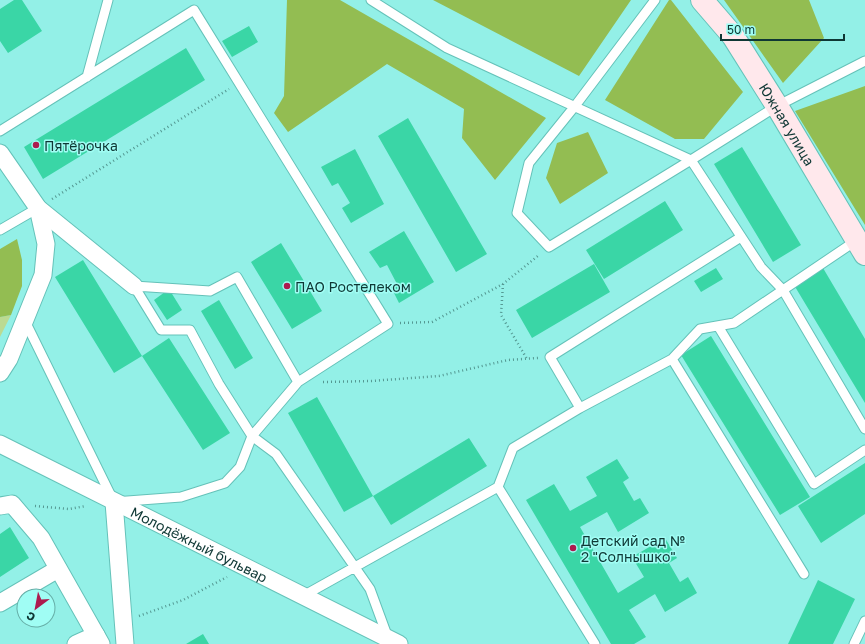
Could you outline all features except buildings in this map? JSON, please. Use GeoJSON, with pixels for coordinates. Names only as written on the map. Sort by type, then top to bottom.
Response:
{"type":"FeatureCollection","features":[{"type":"Feature","properties":{"kind":"street","name":"Южная улица"},"geometry":{"type":"LineString","coordinates":[[702,0],[733,36],[778,106],[861,247]]}},
{"type":"Feature","properties":{"kind":"street"},"geometry":{"type":"LineString","coordinates":[[0,153],[38,208],[134,286]]}},
{"type":"Feature","properties":{"kind":"street"},"geometry":{"type":"LineString","coordinates":[[0,373],[9,358],[43,275],[46,244],[38,208]]}},
{"type":"Feature","properties":{"kind":"street","name":"Молодёжный бульвар"},"geometry":{"type":"LineString","coordinates":[[0,444],[394,641]]}},
{"type":"Feature","properties":{"kind":"street"},"geometry":{"type":"LineString","coordinates":[[114,502],[125,644]]}},
{"type":"Feature","properties":{"kind":"street"},"geometry":{"type":"LineString","coordinates":[[6,505],[41,538],[98,639],[76,644]]}},
{"type":"Feature","properties":{"kind":"street"},"geometry":{"type":"LineString","coordinates":[[0,603],[58,569]]}},
{"type":"Feature","properties":{"kind":"lane"},"geometry":{"type":"LineString","coordinates":[[87,78],[108,0]]}},
{"type":"Feature","properties":{"kind":"lane"},"geometry":{"type":"LineString","coordinates":[[370,0],[447,48],[691,160],[761,267],[783,290],[865,429]]}},
{"type":"Feature","properties":{"kind":"lane"},"geometry":{"type":"LineString","coordinates":[[655,0],[575,106],[529,163],[517,213],[549,247],[778,106],[865,61]]}},
{"type":"Feature","properties":{"kind":"lane"},"geometry":{"type":"LineString","coordinates":[[0,131],[194,10],[388,324],[298,382],[252,436],[240,467],[225,483],[181,497],[114,502],[24,319]]}},
{"type":"Feature","properties":{"kind":"lane"},"geometry":{"type":"LineString","coordinates":[[0,230],[38,208]]}},
{"type":"Feature","properties":{"kind":"lane"},"geometry":{"type":"LineString","coordinates":[[580,408],[550,357],[741,237]]}},
{"type":"Feature","properties":{"kind":"lane"},"geometry":{"type":"LineString","coordinates":[[303,596],[498,487],[512,448],[580,408],[672,359],[700,329],[734,324],[783,290],[861,247]]}},
{"type":"Feature","properties":{"kind":"lane"},"geometry":{"type":"LineString","coordinates":[[134,286],[210,291],[237,277],[298,382]]}},
{"type":"Feature","properties":{"kind":"lane"},"geometry":{"type":"LineString","coordinates":[[134,286],[160,330],[190,330],[219,384],[252,436],[276,454],[370,589],[394,641]]}},
{"type":"Feature","properties":{"kind":"lane"},"geometry":{"type":"LineString","coordinates":[[718,326],[814,484],[865,450]]}},
{"type":"Feature","properties":{"kind":"lane"},"geometry":{"type":"LineString","coordinates":[[672,359],[804,574]]}},
{"type":"Feature","properties":{"kind":"lane"},"geometry":{"type":"LineString","coordinates":[[498,487],[595,644]]}},
{"type":"Feature","properties":{"kind":"lane"},"geometry":{"type":"LineString","coordinates":[[854,644],[865,621]]}},
{"type":"Feature","properties":{"kind":"path"},"geometry":{"type":"LineString","coordinates":[[38,208],[239,83]]}},
{"type":"Feature","properties":{"kind":"path"},"geometry":{"type":"LineString","coordinates":[[388,324],[432,322],[503,284],[549,247]]}},
{"type":"Feature","properties":{"kind":"path"},"geometry":{"type":"LineString","coordinates":[[503,284],[501,316],[527,359]]}},
{"type":"Feature","properties":{"kind":"path"},"geometry":{"type":"LineString","coordinates":[[298,382],[371,381],[439,376],[508,360],[550,357]]}},
{"type":"Feature","properties":{"kind":"path"},"geometry":{"type":"LineString","coordinates":[[6,505],[69,509],[114,502]]}},
{"type":"Feature","properties":{"kind":"path"},"geometry":{"type":"LineString","coordinates":[[123,622],[183,600],[245,567]]}},
{"type":"Feature","properties":{"kind":"green space"},"geometry":{"type":"Polygon","coordinates":[[[287,0],[340,0],[546,118],[495,180],[462,138],[464,109],[387,64],[288,132],[274,113],[284,96],[287,0]]]}},
{"type":"Feature","properties":{"kind":"green space"},"geometry":{"type":"Polygon","coordinates":[[[433,0],[631,0],[579,76],[433,0]]]}},
{"type":"Feature","properties":{"kind":"green space"},"geometry":{"type":"Polygon","coordinates":[[[669,0],[671,0],[743,92],[704,139],[675,139],[605,100],[669,0]]]}},
{"type":"Feature","properties":{"kind":"green space"},"geometry":{"type":"Polygon","coordinates":[[[724,0],[809,0],[824,38],[783,83],[724,0]]]}},
{"type":"Feature","properties":{"kind":"green space"},"geometry":{"type":"Polygon","coordinates":[[[865,86],[865,225],[795,111],[865,86]]]}},
{"type":"Feature","properties":{"kind":"green space"},"geometry":{"type":"Polygon","coordinates":[[[588,132],[608,173],[560,204],[546,178],[557,143],[588,132]]]}},
{"type":"Feature","properties":{"kind":"green space"},"geometry":{"type":"Polygon","coordinates":[[[17,239],[22,260],[22,286],[11,315],[0,317],[0,249],[17,239]]]}},
{"type":"Feature","properties":{"kind":"green space"},"geometry":{"type":"Polygon","coordinates":[[[11,315],[0,337],[0,317],[11,315]]]}},
{"type":"Feature","properties":{"kind":"place","name":"Пятёрочка"},"geometry":{"type":"Point","coordinates":[36,145]}},
{"type":"Feature","properties":{"kind":"place","name":"ПАО Ростелеком"},"geometry":{"type":"Point","coordinates":[287,286]}},
{"type":"Feature","properties":{"kind":"place","name":"Детский сад № 2 \"Солнышко\""},"geometry":{"type":"Point","coordinates":[573,548]}}]}
